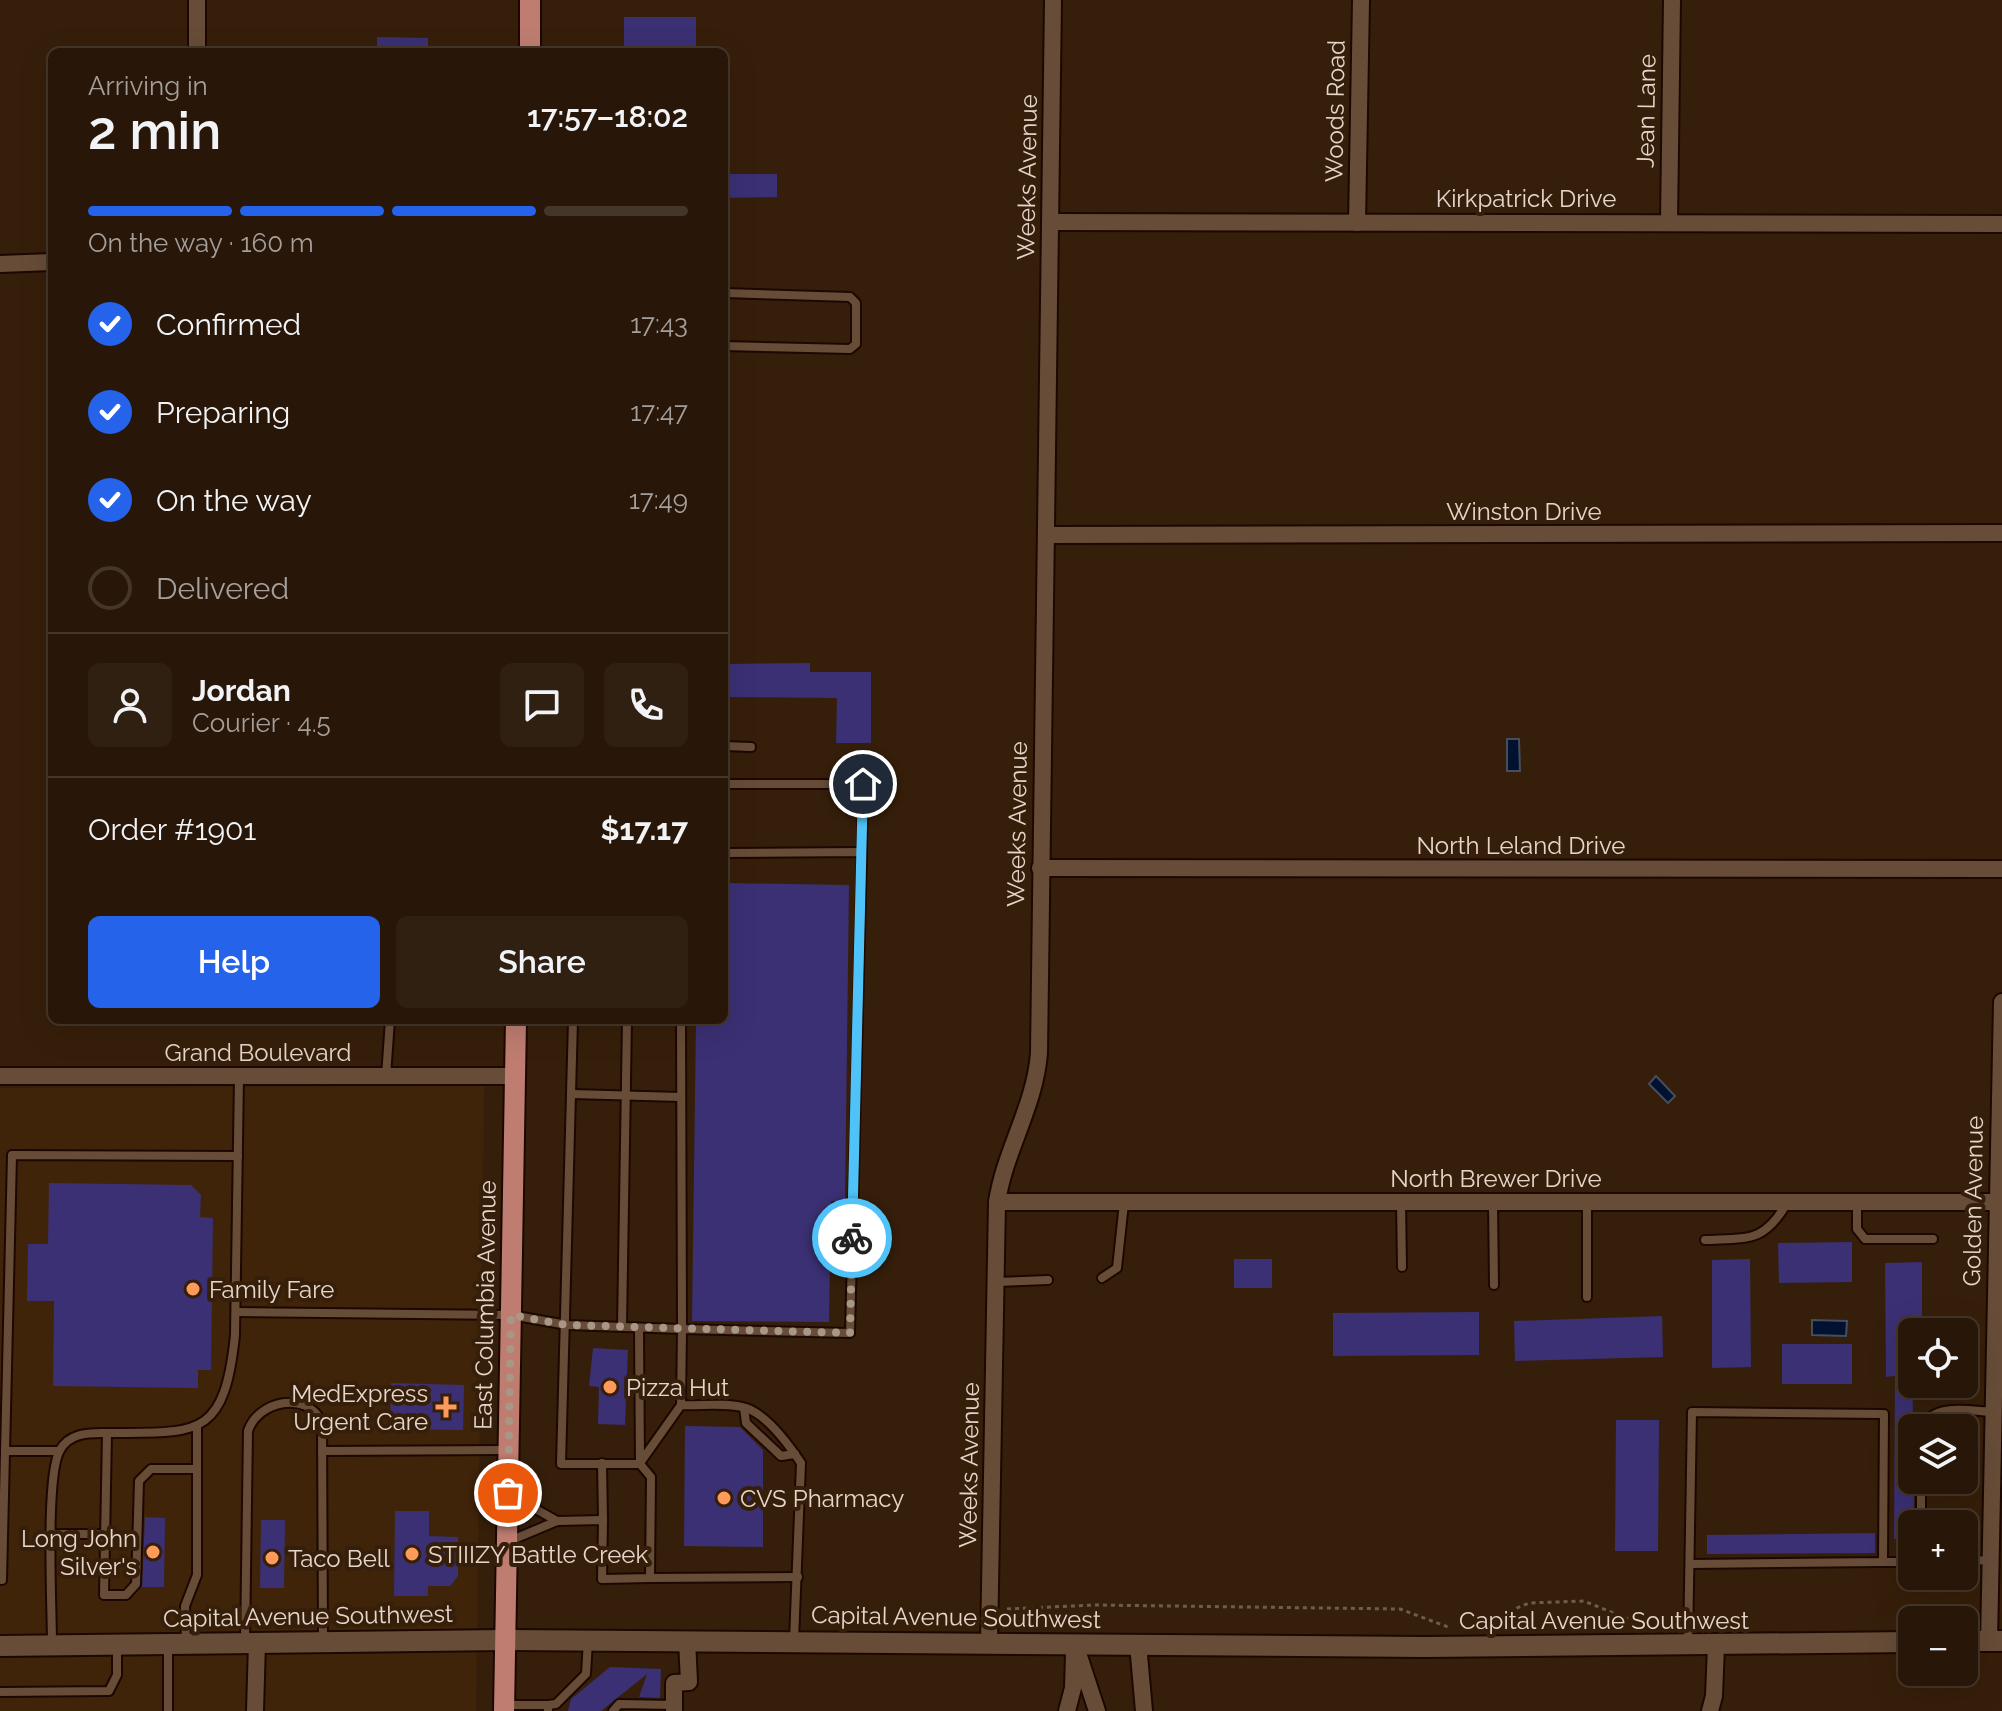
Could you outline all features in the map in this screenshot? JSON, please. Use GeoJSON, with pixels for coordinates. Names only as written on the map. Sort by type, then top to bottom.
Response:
{"type":"FeatureCollection","features":[{"type":"Feature","properties":{"kind":"main road"},"geometry":{"type":"LineString","coordinates":[[530,0],[530,48]]}},
{"type":"Feature","properties":{"kind":"main road","name":"East Columbia Avenue"},"geometry":{"type":"LineString","coordinates":[[504,1708],[516,1024]]}},
{"type":"Feature","properties":{"kind":"main road","name":"Capital Avenue Southwest"},"geometry":{"type":"LineString","coordinates":[[0,1646],[505,1640],[1688,1646],[1898,1642]]}},
{"type":"Feature","properties":{"kind":"street"},"geometry":{"type":"LineString","coordinates":[[197,0],[197,48]]}},
{"type":"Feature","properties":{"kind":"street","name":"Weeks Avenue"},"geometry":{"type":"LineString","coordinates":[[989,1642],[997,1202],[1002,1169],[1037,1081],[1053,0]]}},
{"type":"Feature","properties":{"kind":"street","name":"Woods Road"},"geometry":{"type":"LineString","coordinates":[[1357,223],[1361,0]]}},
{"type":"Feature","properties":{"kind":"street","name":"Jean Lane"},"geometry":{"type":"LineString","coordinates":[[1669,222],[1672,0]]}},
{"type":"Feature","properties":{"kind":"street","name":"Kirkpatrick Drive"},"geometry":{"type":"LineString","coordinates":[[1050,222],[2002,224]]}},
{"type":"Feature","properties":{"kind":"street"},"geometry":{"type":"LineString","coordinates":[[6,263],[48,262]]}},
{"type":"Feature","properties":{"kind":"street","name":"Winston Drive"},"geometry":{"type":"LineString","coordinates":[[1046,535],[2002,533]]}},
{"type":"Feature","properties":{"kind":"street","name":"North Leland Drive"},"geometry":{"type":"LineString","coordinates":[[1040,868],[2002,869]]}},
{"type":"Feature","properties":{"kind":"street","name":"Golden Avenue"},"geometry":{"type":"LineString","coordinates":[[1996,1641],[1991,1560],[2002,1002]]}},
{"type":"Feature","properties":{"kind":"street","name":"Grand Boulevard"},"geometry":{"type":"LineString","coordinates":[[0,1076],[516,1076]]}},
{"type":"Feature","properties":{"kind":"street","name":"North Brewer Drive"},"geometry":{"type":"LineString","coordinates":[[997,1202],[1999,1202]]}},
{"type":"Feature","properties":{"kind":"street"},"geometry":{"type":"LineString","coordinates":[[674,1708],[674,1683],[689,1682],[687,1640]]}},
{"type":"Feature","properties":{"kind":"street"},"geometry":{"type":"LineString","coordinates":[[251,1643],[255,1711]]}},
{"type":"Feature","properties":{"kind":"street"},"geometry":{"type":"LineString","coordinates":[[1067,1711],[1073,1688],[1075,1644]]}},
{"type":"Feature","properties":{"kind":"street"},"geometry":{"type":"LineString","coordinates":[[1075,1644],[1097,1711]]}},
{"type":"Feature","properties":{"kind":"street"},"geometry":{"type":"LineString","coordinates":[[1138,1644],[1144,1711]]}},
{"type":"Feature","properties":{"kind":"street"},"geometry":{"type":"LineString","coordinates":[[1710,1711],[1714,1696],[1716,1646]]}},
{"type":"Feature","properties":{"kind":"lane"},"geometry":{"type":"LineString","coordinates":[[728,293],[850,297],[856,303],[856,344],[850,349],[728,346]]}},
{"type":"Feature","properties":{"kind":"lane"},"geometry":{"type":"LineString","coordinates":[[728,746],[751,747]]}},
{"type":"Feature","properties":{"kind":"lane"},"geometry":{"type":"LineString","coordinates":[[236,1312],[511,1315],[567,1325],[850,1333],[863,784],[728,784]]}},
{"type":"Feature","properties":{"kind":"lane"},"geometry":{"type":"LineString","coordinates":[[728,853],[862,852]]}},
{"type":"Feature","properties":{"kind":"lane"},"geometry":{"type":"LineString","coordinates":[[386,1076],[390,1024]]}},
{"type":"Feature","properties":{"kind":"lane"},"geometry":{"type":"LineString","coordinates":[[573,1024],[561,1464],[640,1464]]}},
{"type":"Feature","properties":{"kind":"lane"},"geometry":{"type":"LineString","coordinates":[[622,1326],[627,1024]]}},
{"type":"Feature","properties":{"kind":"lane"},"geometry":{"type":"LineString","coordinates":[[640,1464],[681,1405],[681,1024]]}},
{"type":"Feature","properties":{"kind":"lane"},"geometry":{"type":"LineString","coordinates":[[52,1645],[54,1474],[59,1451],[72,1438],[107,1433],[170,1433],[206,1423],[218,1408],[231,1373],[236,1312],[239,1076]]}},
{"type":"Feature","properties":{"kind":"lane"},"geometry":{"type":"LineString","coordinates":[[572,1094],[680,1097]]}},
{"type":"Feature","properties":{"kind":"lane"},"geometry":{"type":"LineString","coordinates":[[2,1580],[12,1155],[238,1156]]}},
{"type":"Feature","properties":{"kind":"lane"},"geometry":{"type":"LineString","coordinates":[[1102,1278],[1117,1268],[1124,1202]]}},
{"type":"Feature","properties":{"kind":"lane"},"geometry":{"type":"LineString","coordinates":[[1401,1202],[1402,1267]]}},
{"type":"Feature","properties":{"kind":"lane"},"geometry":{"type":"LineString","coordinates":[[1493,1202],[1494,1285]]}},
{"type":"Feature","properties":{"kind":"lane"},"geometry":{"type":"LineString","coordinates":[[1587,1202],[1587,1297]]}},
{"type":"Feature","properties":{"kind":"lane"},"geometry":{"type":"LineString","coordinates":[[1705,1240],[1757,1237],[1776,1222],[1787,1202]]}},
{"type":"Feature","properties":{"kind":"lane"},"geometry":{"type":"LineString","coordinates":[[1857,1202],[1857,1229],[1865,1239],[1933,1239]]}},
{"type":"Feature","properties":{"kind":"lane"},"geometry":{"type":"LineString","coordinates":[[996,1282],[1048,1280]]}},
{"type":"Feature","properties":{"kind":"lane"},"geometry":{"type":"LineString","coordinates":[[639,1328],[640,1464],[651,1477],[650,1578]]}},
{"type":"Feature","properties":{"kind":"lane"},"geometry":{"type":"LineString","coordinates":[[251,1643],[248,1431],[252,1421],[270,1405],[309,1408],[322,1422],[323,1642]]}},
{"type":"Feature","properties":{"kind":"lane"},"geometry":{"type":"LineString","coordinates":[[681,1405],[744,1408],[772,1428],[801,1463],[794,1641]]}},
{"type":"Feature","properties":{"kind":"lane"},"geometry":{"type":"LineString","coordinates":[[744,1408],[746,1423],[781,1456],[795,1454]]}},
{"type":"Feature","properties":{"kind":"lane"},"geometry":{"type":"LineString","coordinates":[[1934,1414],[1941,1411],[1993,1412]]}},
{"type":"Feature","properties":{"kind":"lane"},"geometry":{"type":"LineString","coordinates":[[1688,1646],[1692,1412],[1884,1414],[1883,1562]]}},
{"type":"Feature","properties":{"kind":"lane"},"geometry":{"type":"LineString","coordinates":[[168,1711],[185,1606],[197,1575],[197,1427]]}},
{"type":"Feature","properties":{"kind":"lane"},"geometry":{"type":"LineString","coordinates":[[107,1433],[104,1595],[126,1595],[136,1584],[139,1481],[151,1469],[197,1469]]}},
{"type":"Feature","properties":{"kind":"lane"},"geometry":{"type":"LineString","coordinates":[[322,1451],[508,1450]]}},
{"type":"Feature","properties":{"kind":"lane"},"geometry":{"type":"LineString","coordinates":[[5,1451],[59,1451]]}},
{"type":"Feature","properties":{"kind":"lane"},"geometry":{"type":"LineString","coordinates":[[602,1463],[602,1579],[798,1577]]}},
{"type":"Feature","properties":{"kind":"lane"},"geometry":{"type":"LineString","coordinates":[[508,1493],[557,1521]]}},
{"type":"Feature","properties":{"kind":"lane"},"geometry":{"type":"LineString","coordinates":[[507,1543],[557,1521],[603,1520]]}},
{"type":"Feature","properties":{"kind":"lane"},"geometry":{"type":"LineString","coordinates":[[52,1534],[105,1534]]}},
{"type":"Feature","properties":{"kind":"lane"},"geometry":{"type":"LineString","coordinates":[[1978,1560],[1991,1560]]}},
{"type":"Feature","properties":{"kind":"lane"},"geometry":{"type":"LineString","coordinates":[[1690,1564],[1898,1562]]}},
{"type":"Feature","properties":{"kind":"lane"},"geometry":{"type":"LineString","coordinates":[[504,1708],[548,1708],[556,1704],[586,1674],[588,1640]]}},
{"type":"Feature","properties":{"kind":"lane"},"geometry":{"type":"LineString","coordinates":[[0,1692],[109,1691],[117,1675],[117,1645]]}},
{"type":"Feature","properties":{"kind":"lane"},"geometry":{"type":"LineString","coordinates":[[613,1711],[619,1704],[674,1708]]}},
{"type":"Feature","properties":{"kind":"path"},"geometry":{"type":"LineString","coordinates":[[1007,1609],[1094,1605],[1400,1609],[1448,1627],[1471,1626],[1529,1603],[1584,1601],[1650,1628]]}},
{"type":"Feature","properties":{"kind":"shaded area"},"geometry":{"type":"Polygon","coordinates":[[[484,1086],[476,1711],[0,1711],[0,1088],[484,1086]]]}},
{"type":"Feature","properties":{"kind":"water"},"geometry":{"type":"Polygon","coordinates":[[[1507,739],[1519,739],[1520,771],[1507,771],[1507,739]]]}},
{"type":"Feature","properties":{"kind":"water"},"geometry":{"type":"Polygon","coordinates":[[[1656,1076],[1675,1096],[1668,1103],[1649,1084],[1656,1076]]]}},
{"type":"Feature","properties":{"kind":"water"},"geometry":{"type":"Polygon","coordinates":[[[1812,1320],[1847,1321],[1846,1336],[1812,1335],[1812,1320]]]}},
{"type":"Feature","properties":{"kind":"building"},"geometry":{"type":"Polygon","coordinates":[[[624,17],[696,17],[696,48],[624,48],[624,17]]]}},
{"type":"Feature","properties":{"kind":"building"},"geometry":{"type":"Polygon","coordinates":[[[377,37],[428,38],[428,48],[377,48],[377,37]]]}},
{"type":"Feature","properties":{"kind":"building"},"geometry":{"type":"Polygon","coordinates":[[[728,174],[777,174],[777,197],[728,198],[728,174]]]}},
{"type":"Feature","properties":{"kind":"building"},"geometry":{"type":"Polygon","coordinates":[[[810,663],[810,672],[871,672],[871,743],[836,743],[837,698],[728,697],[728,664],[810,663]]]}},
{"type":"Feature","properties":{"kind":"building"},"geometry":{"type":"Polygon","coordinates":[[[728,883],[849,885],[845,1201],[831,1201],[829,1322],[692,1321],[696,1024],[728,1024],[728,883]]]}},
{"type":"Feature","properties":{"kind":"building"},"geometry":{"type":"Polygon","coordinates":[[[49,1183],[191,1185],[201,1195],[200,1217],[213,1218],[211,1370],[198,1370],[198,1388],[53,1386],[54,1301],[27,1301],[28,1244],[48,1244],[49,1183]]]}},
{"type":"Feature","properties":{"kind":"building"},"geometry":{"type":"Polygon","coordinates":[[[1852,1242],[1852,1282],[1779,1283],[1778,1243],[1852,1242]]]}},
{"type":"Feature","properties":{"kind":"building"},"geometry":{"type":"Polygon","coordinates":[[[1234,1259],[1272,1259],[1272,1288],[1234,1288],[1234,1259]]]}},
{"type":"Feature","properties":{"kind":"building"},"geometry":{"type":"Polygon","coordinates":[[[1750,1259],[1751,1367],[1712,1368],[1712,1260],[1750,1259]]]}},
{"type":"Feature","properties":{"kind":"building"},"geometry":{"type":"Polygon","coordinates":[[[1922,1262],[1922,1318],[1898,1318],[1898,1398],[1913,1398],[1913,1414],[1898,1414],[1898,1494],[1914,1494],[1914,1510],[1898,1510],[1898,1539],[1894,1539],[1895,1376],[1886,1377],[1885,1263],[1922,1262]]]}},
{"type":"Feature","properties":{"kind":"building"},"geometry":{"type":"Polygon","coordinates":[[[1479,1312],[1479,1355],[1333,1356],[1333,1313],[1479,1312]]]}},
{"type":"Feature","properties":{"kind":"building"},"geometry":{"type":"Polygon","coordinates":[[[1662,1316],[1663,1357],[1515,1361],[1514,1321],[1662,1316]]]}},
{"type":"Feature","properties":{"kind":"building"},"geometry":{"type":"Polygon","coordinates":[[[1782,1344],[1852,1344],[1852,1384],[1782,1384],[1782,1344]]]}},
{"type":"Feature","properties":{"kind":"building","name":"Pizza Hut"},"geometry":{"type":"Polygon","coordinates":[[[593,1348],[628,1350],[625,1425],[598,1424],[599,1387],[589,1386],[593,1348]]]}},
{"type":"Feature","properties":{"kind":"building"},"geometry":{"type":"Polygon","coordinates":[[[391,1383],[464,1385],[463,1430],[390,1429],[391,1383]]]}},
{"type":"Feature","properties":{"kind":"building"},"geometry":{"type":"Polygon","coordinates":[[[1616,1420],[1659,1420],[1658,1551],[1615,1551],[1616,1420]]]}},
{"type":"Feature","properties":{"kind":"building","name":"CVS Pharmacy"},"geometry":{"type":"Polygon","coordinates":[[[685,1426],[740,1427],[763,1450],[763,1547],[684,1546],[685,1426]]]}},
{"type":"Feature","properties":{"kind":"building","name":"STIIIZY Battle Creek"},"geometry":{"type":"Polygon","coordinates":[[[395,1511],[429,1511],[429,1536],[458,1537],[458,1576],[450,1586],[428,1586],[428,1596],[394,1596],[395,1511]]]}},
{"type":"Feature","properties":{"kind":"building","name":"Long John Silver's"},"geometry":{"type":"Polygon","coordinates":[[[145,1517],[165,1518],[164,1587],[142,1587],[145,1517]]]}},
{"type":"Feature","properties":{"kind":"building","name":"Taco Bell"},"geometry":{"type":"Polygon","coordinates":[[[261,1520],[285,1520],[284,1588],[260,1588],[261,1520]]]}},
{"type":"Feature","properties":{"kind":"building"},"geometry":{"type":"Polygon","coordinates":[[[1875,1533],[1875,1553],[1707,1554],[1707,1535],[1875,1533]]]}},
{"type":"Feature","properties":{"kind":"building"},"geometry":{"type":"Polygon","coordinates":[[[610,1667],[661,1669],[660,1698],[639,1697],[647,1674],[601,1711],[568,1711],[571,1699],[610,1667]]]}},
{"type":"Feature","properties":{"kind":"way so far"},"geometry":{"type":"LineString","coordinates":[[508,1493],[511,1315],[567,1325],[850,1333],[852,1238]]}},
{"type":"Feature","properties":{"kind":"place","name":"Family Fare"},"geometry":{"type":"Point","coordinates":[193,1289]}},
{"type":"Feature","properties":{"kind":"place","name":"Pizza Hut"},"geometry":{"type":"Point","coordinates":[610,1387]}},
{"type":"Feature","properties":{"kind":"place","name":"MedExpress Urgent Care"},"geometry":{"type":"Point","coordinates":[446,1407]}},
{"type":"Feature","properties":{"kind":"place","name":"CVS Pharmacy"},"geometry":{"type":"Point","coordinates":[724,1498]}},
{"type":"Feature","properties":{"kind":"place","name":"Long John Silver's"},"geometry":{"type":"Point","coordinates":[153,1552]}},
{"type":"Feature","properties":{"kind":"place","name":"STIIIZY Battle Creek"},"geometry":{"type":"Point","coordinates":[412,1554]}},
{"type":"Feature","properties":{"kind":"place","name":"Taco Bell"},"geometry":{"type":"Point","coordinates":[272,1558]}},
{"type":"Feature","properties":{"kind":"route"},"geometry":{"type":"LineString","coordinates":[[852,1238],[863,784]]}}]}
